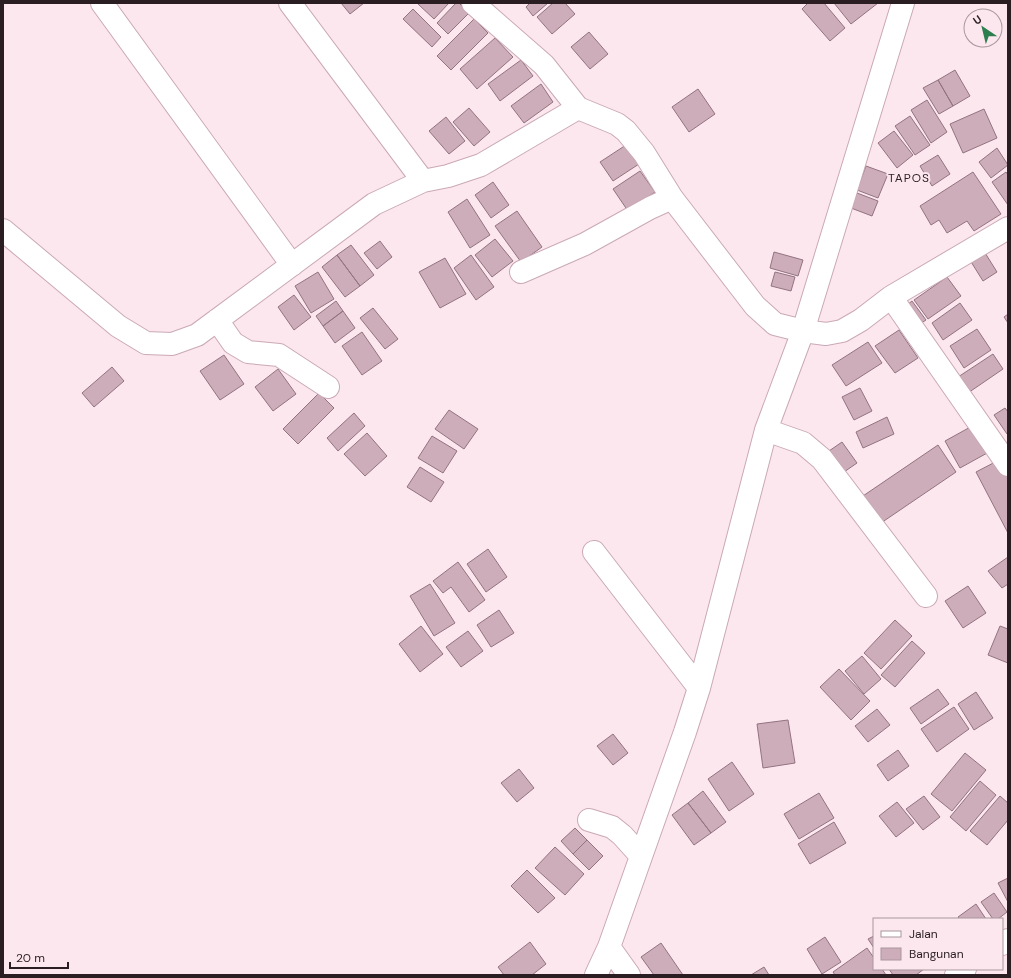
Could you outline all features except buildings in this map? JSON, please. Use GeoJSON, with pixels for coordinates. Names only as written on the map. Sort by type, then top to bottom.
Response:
{"type":"FeatureCollection","features":[{"type":"Feature","properties":{"kind":"street"},"geometry":{"type":"LineString","coordinates":[[102,3],[292,265]]}},
{"type":"Feature","properties":{"kind":"street"},"geometry":{"type":"LineString","coordinates":[[290,3],[423,181]]}},
{"type":"Feature","properties":{"kind":"street"},"geometry":{"type":"LineString","coordinates":[[473,3],[544,65],[578,108],[617,124],[626,131],[644,153],[672,198],[754,306],[774,324],[803,331],[826,334],[842,330],[861,320],[891,297],[1008,228]]}},
{"type":"Feature","properties":{"kind":"street"},"geometry":{"type":"LineString","coordinates":[[596,975],[609,947],[685,732],[699,688],[766,430],[803,331],[903,3]]}},
{"type":"Feature","properties":{"kind":"street"},"geometry":{"type":"LineString","coordinates":[[3,230],[118,326],[146,343],[172,344],[197,335],[374,204],[423,181],[448,176],[481,165],[578,108]]}},
{"type":"Feature","properties":{"kind":"street"},"geometry":{"type":"LineString","coordinates":[[521,272],[586,244],[650,208],[672,198]]}},
{"type":"Feature","properties":{"kind":"street"},"geometry":{"type":"LineString","coordinates":[[891,297],[1008,465]]}},
{"type":"Feature","properties":{"kind":"street"},"geometry":{"type":"LineString","coordinates":[[217,320],[233,342],[238,346],[248,352],[279,355],[328,387]]}},
{"type":"Feature","properties":{"kind":"street"},"geometry":{"type":"LineString","coordinates":[[766,430],[803,443],[822,459],[926,596]]}},
{"type":"Feature","properties":{"kind":"street"},"geometry":{"type":"LineString","coordinates":[[594,552],[699,688]]}},
{"type":"Feature","properties":{"kind":"street"},"geometry":{"type":"LineString","coordinates":[[589,820],[612,827],[622,835],[641,856]]}},
{"type":"Feature","properties":{"kind":"street"},"geometry":{"type":"LineString","coordinates":[[609,947],[629,975]]}},
{"type":"Feature","properties":{"kind":"district","name":"TAPOS"},"geometry":{"type":"Point","coordinates":[909,178]}}]}
